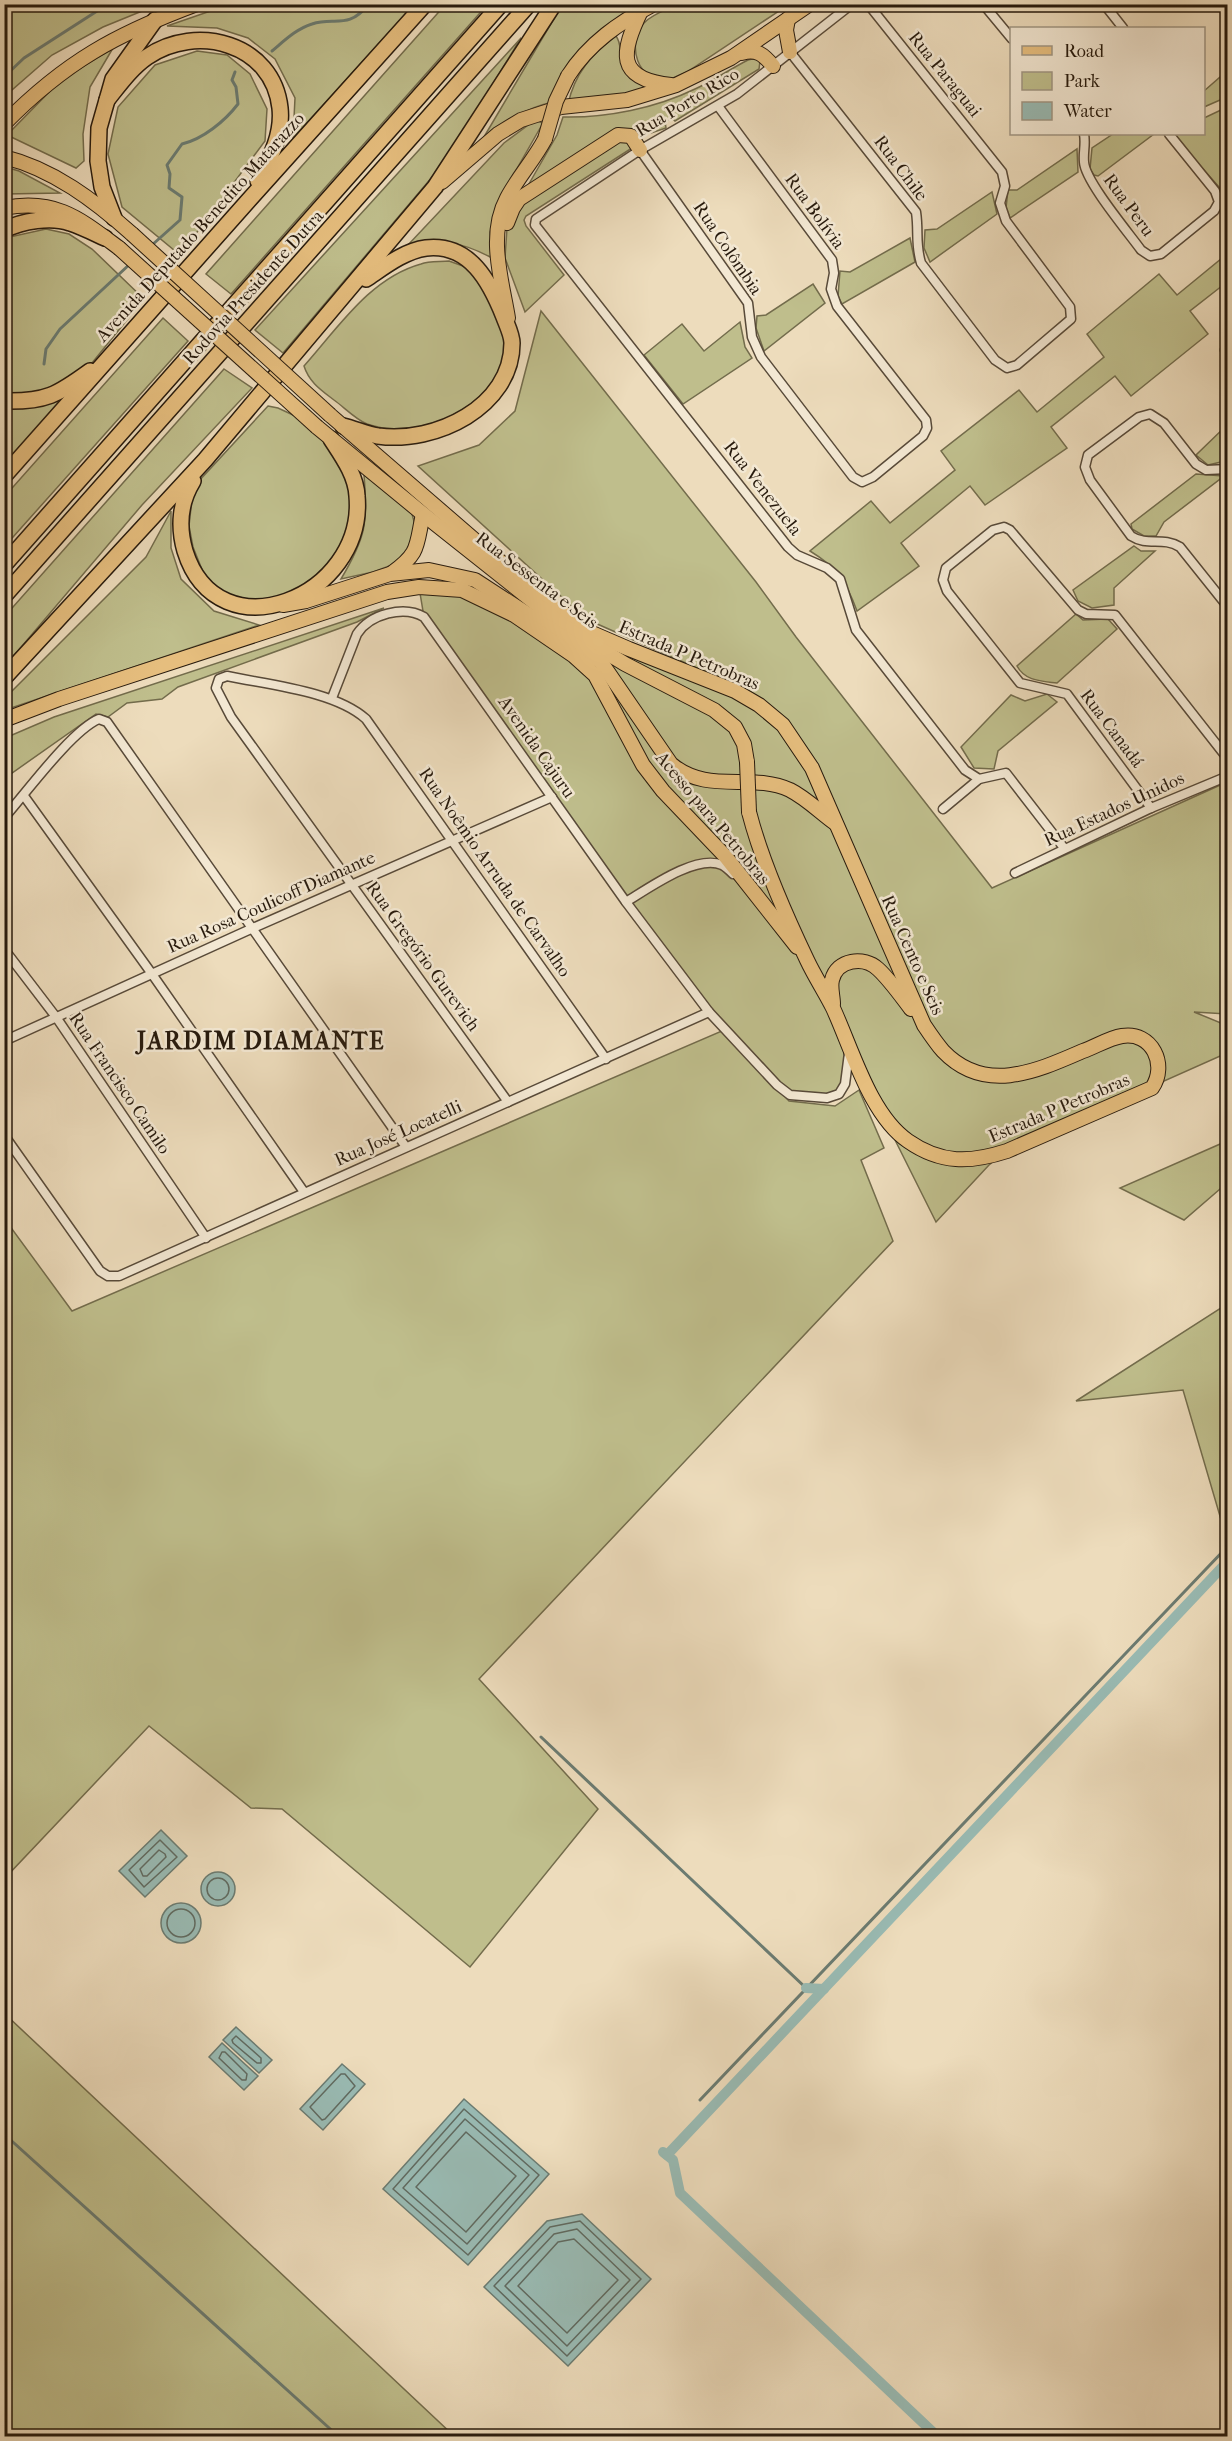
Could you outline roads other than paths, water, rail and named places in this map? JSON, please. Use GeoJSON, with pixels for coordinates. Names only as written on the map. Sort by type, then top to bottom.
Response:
{"type":"FeatureCollection","features":[{"type":"Feature","properties":{"kind":"highway","name":"Avenida Deputado Benedito Matarazzo"},"geometry":{"type":"LineString","coordinates":[[4,476],[425,4]]}},
{"type":"Feature","properties":{"kind":"highway","name":"Rodovia Presidente Dutra"},"geometry":{"type":"LineString","coordinates":[[4,565],[501,4]]}},
{"type":"Feature","properties":{"kind":"highway","name":"Rodovia Presidente Dutra"},"geometry":{"type":"LineString","coordinates":[[4,596],[530,4]]}},
{"type":"Feature","properties":{"kind":"highway"},"geometry":{"type":"LineString","coordinates":[[4,678],[205,460],[435,188],[554,4]]}},
{"type":"Feature","properties":{"kind":"highway"},"geometry":{"type":"LineString","coordinates":[[114,218],[102,187],[98,161],[99,128],[113,79],[155,20]]}},
{"type":"Feature","properties":{"kind":"highway"},"geometry":{"type":"LineString","coordinates":[[106,100],[131,70],[148,56],[167,46],[202,40],[219,42],[240,49],[268,76],[280,106],[280,127],[274,148],[248,201]]}},
{"type":"Feature","properties":{"kind":"highway"},"geometry":{"type":"LineString","coordinates":[[4,230],[12,226],[40,221],[68,222],[105,238]]}},
{"type":"Feature","properties":{"kind":"highway"},"geometry":{"type":"LineString","coordinates":[[343,426],[379,436],[406,436],[437,431],[466,418],[485,404],[501,382],[510,362],[512,341],[496,296],[478,267],[456,251],[426,248],[397,258],[351,290]]}},
{"type":"Feature","properties":{"kind":"highway"},"geometry":{"type":"LineString","coordinates":[[4,401],[33,402],[63,391],[114,353]]}},
{"type":"Feature","properties":{"kind":"highway"},"geometry":{"type":"LineString","coordinates":[[205,460],[186,492],[181,509],[181,538],[190,567],[207,589],[228,602],[255,606],[278,605],[305,594],[330,575],[346,553],[355,527],[357,495],[349,467],[331,439]]}},
{"type":"Feature","properties":{"kind":"main road"},"geometry":{"type":"LineString","coordinates":[[4,124],[57,74],[90,52],[155,20],[198,4]]}},
{"type":"Feature","properties":{"kind":"main road"},"geometry":{"type":"LineString","coordinates":[[512,341],[497,250],[498,224],[506,199],[536,156],[545,139],[556,101],[568,76],[583,55],[599,40],[654,4]]}},
{"type":"Feature","properties":{"kind":"main road"},"geometry":{"type":"LineString","coordinates":[[731,58],[810,4]]}},
{"type":"Feature","properties":{"kind":"main road"},"geometry":{"type":"LineString","coordinates":[[641,11],[626,46],[626,59],[632,70],[642,78],[652,83],[676,85]]}},
{"type":"Feature","properties":{"kind":"main road"},"geometry":{"type":"LineString","coordinates":[[788,19],[786,30],[790,52]]}},
{"type":"Feature","properties":{"kind":"main road"},"geometry":{"type":"LineString","coordinates":[[435,188],[498,134],[521,120],[561,107],[627,100],[676,85],[731,58],[754,50],[765,56],[773,66]]}},
{"type":"Feature","properties":{"kind":"main road"},"geometry":{"type":"LineString","coordinates":[[497,250],[513,208],[519,199],[618,135],[631,136],[640,150]]}},
{"type":"Feature","properties":{"kind":"main road","name":"Estrada P Petrobras"},"geometry":{"type":"LineString","coordinates":[[4,157],[18,160],[64,182],[114,218],[330,415],[485,549],[574,622],[592,633],[629,649],[735,691],[759,705],[783,725],[798,745],[812,768],[836,825]]}},
{"type":"Feature","properties":{"kind":"main road","name":"Rua Sessenta e Seis"},"geometry":{"type":"LineString","coordinates":[[4,208],[45,206],[71,213],[119,248],[331,439],[569,630],[625,664],[714,710],[735,727],[744,744],[747,762]]}},
{"type":"Feature","properties":{"kind":"main road"},"geometry":{"type":"LineString","coordinates":[[390,574],[410,560],[414,553],[423,514]]}},
{"type":"Feature","properties":{"kind":"main road"},"geometry":{"type":"LineString","coordinates":[[278,605],[306,601],[390,574],[429,570],[475,580],[601,662],[671,765],[680,772],[713,783],[767,785],[790,790],[836,825]]}},
{"type":"Feature","properties":{"kind":"main road","name":"Acesso para Petrobras"},"geometry":{"type":"LineString","coordinates":[[4,720],[59,699],[387,592],[419,586],[462,590],[514,615],[574,656],[595,675],[650,774],[726,857],[807,961]]}},
{"type":"Feature","properties":{"kind":"main road","name":"Acesso para Petrobras"},"geometry":{"type":"LineString","coordinates":[[747,762],[749,812],[755,836],[807,961],[833,1009],[849,1049],[885,1120]]}},
{"type":"Feature","properties":{"kind":"main road","name":"Rua Cento e Seis"},"geometry":{"type":"LineString","coordinates":[[836,825],[924,1025],[944,1052],[966,1068],[982,1074],[1006,1077],[1040,1070],[1122,1035],[1147,1041],[1152,1047],[1157,1056],[1158,1075],[1152,1088]]}},
{"type":"Feature","properties":{"kind":"main road"},"geometry":{"type":"LineString","coordinates":[[833,1009],[832,980],[838,969],[858,960],[868,962],[879,969],[924,1025]]}},
{"type":"Feature","properties":{"kind":"main road","name":"Estrada P Petrobras"},"geometry":{"type":"LineString","coordinates":[[885,1120],[908,1141],[929,1153],[958,1161],[983,1159],[1007,1151],[1152,1088]]}},
{"type":"Feature","properties":{"kind":"street","name":"Rua Porto Rico"},"geometry":{"type":"LineString","coordinates":[[535,222],[640,150],[718,106],[852,4]]}},
{"type":"Feature","properties":{"kind":"street","name":"Rua Paraguai"},"geometry":{"type":"LineString","coordinates":[[868,4],[1002,172],[1005,186],[1000,203],[1006,221],[1070,307],[1071,319],[1017,365],[1006,368]]}},
{"type":"Feature","properties":{"kind":"street"},"geometry":{"type":"LineString","coordinates":[[983,4],[1010,38]]}},
{"type":"Feature","properties":{"kind":"street"},"geometry":{"type":"LineString","coordinates":[[1104,4],[1122,27]]}},
{"type":"Feature","properties":{"kind":"street"},"geometry":{"type":"LineString","coordinates":[[1220,4],[1227,14]]}},
{"type":"Feature","properties":{"kind":"street","name":"Rua Chile"},"geometry":{"type":"LineString","coordinates":[[790,52],[916,212],[919,228],[915,245],[921,262],[995,360],[1006,368]]}},
{"type":"Feature","properties":{"kind":"street","name":"Rua Bolívia"},"geometry":{"type":"LineString","coordinates":[[718,106],[832,260],[834,273],[831,289],[837,306],[926,420],[927,428],[923,436],[873,477],[862,482]]}},
{"type":"Feature","properties":{"kind":"street","name":"Rua Peru"},"geometry":{"type":"LineString","coordinates":[[1084,135],[1086,144],[1084,162],[1089,178],[1141,250],[1150,256],[1161,254],[1214,212],[1219,202],[1215,191],[1170,135]]}},
{"type":"Feature","properties":{"kind":"street","name":"Rua Colômbia"},"geometry":{"type":"LineString","coordinates":[[640,150],[748,303],[752,337],[761,357],[853,477],[862,482]]}},
{"type":"Feature","properties":{"kind":"street","name":"Rua Venezuela"},"geometry":{"type":"LineString","coordinates":[[535,222],[557,255],[788,547],[797,555],[827,568],[840,579],[852,622],[862,638],[965,770],[979,778]]}},
{"type":"Feature","properties":{"kind":"street"},"geometry":{"type":"LineString","coordinates":[[1227,469],[1206,470],[1196,464],[1164,423],[1150,414],[1139,417],[1088,456],[1085,467],[1090,480],[1131,536],[1140,542],[1170,541],[1180,547],[1227,607]]}},
{"type":"Feature","properties":{"kind":"street","name":"Rua Canadá"},"geometry":{"type":"LineString","coordinates":[[1151,808],[1067,694],[1020,682],[947,591],[943,580],[946,568],[993,530],[1005,527],[1010,530],[1078,610],[1086,614],[1115,615],[1227,759]]}},
{"type":"Feature","properties":{"kind":"street","name":"Avenida Cajuru"},"geometry":{"type":"LineString","coordinates":[[333,699],[357,634],[362,627],[391,613],[416,612],[424,617],[627,902],[709,1012],[777,1085],[790,1095],[828,1098],[839,1094],[845,1084],[849,1049]]}},
{"type":"Feature","properties":{"kind":"street","name":"Rua Gregório Gurevich"},"geometry":{"type":"LineString","coordinates":[[333,699],[227,676],[219,679],[216,688],[231,717],[508,1102]]}},
{"type":"Feature","properties":{"kind":"street","name":"Rua Noêmio Arruda de Carvalho"},"geometry":{"type":"LineString","coordinates":[[333,699],[354,708],[366,719],[606,1059]]}},
{"type":"Feature","properties":{"kind":"street"},"geometry":{"type":"LineString","coordinates":[[4,818],[89,722],[99,718],[107,722],[406,1147]]}},
{"type":"Feature","properties":{"kind":"street"},"geometry":{"type":"LineString","coordinates":[[943,809],[979,778],[1006,773],[1064,848]]}},
{"type":"Feature","properties":{"kind":"street","name":"Rua Estados Unidos"},"geometry":{"type":"LineString","coordinates":[[1015,873],[1151,808],[1227,776]]}},
{"type":"Feature","properties":{"kind":"street"},"geometry":{"type":"LineString","coordinates":[[24,796],[304,1192]]}},
{"type":"Feature","properties":{"kind":"street","name":"Rua Rosa Coulicoff Diamante"},"geometry":{"type":"LineString","coordinates":[[4,1041],[351,884],[552,797]]}},
{"type":"Feature","properties":{"kind":"street"},"geometry":{"type":"LineString","coordinates":[[627,902],[684,870],[703,863],[723,865],[751,889]]}},
{"type":"Feature","properties":{"kind":"street","name":"Rua Francisco Camilo"},"geometry":{"type":"LineString","coordinates":[[4,948],[56,1017],[206,1238]]}},
{"type":"Feature","properties":{"kind":"street","name":"Rua José Locatelli"},"geometry":{"type":"LineString","coordinates":[[4,1135],[100,1271],[108,1276],[119,1276],[709,1012]]}},
{"type":"Feature","properties":{"kind":"water"},"geometry":{"type":"Polygon","coordinates":[[[161,1830],[187,1856],[145,1897],[119,1871],[161,1830]]]}},
{"type":"Feature","properties":{"kind":"water"},"geometry":{"type":"Polygon","coordinates":[[[218,1872],[230,1877],[235,1889],[230,1901],[218,1906],[206,1901],[201,1889],[206,1877],[218,1872]]]}},
{"type":"Feature","properties":{"kind":"water"},"geometry":{"type":"Polygon","coordinates":[[[181,1903],[195,1909],[201,1923],[195,1937],[181,1943],[167,1937],[161,1923],[167,1909],[181,1903]]]}},
{"type":"Feature","properties":{"kind":"water"},"geometry":{"type":"Polygon","coordinates":[[[236,2027],[272,2060],[259,2073],[223,2040],[236,2027]]]}},
{"type":"Feature","properties":{"kind":"water"},"geometry":{"type":"Polygon","coordinates":[[[222,2043],[258,2076],[244,2090],[209,2057],[222,2043]]]}},
{"type":"Feature","properties":{"kind":"water"},"geometry":{"type":"Polygon","coordinates":[[[342,2064],[365,2084],[323,2130],[300,2109],[342,2064]]]}},
{"type":"Feature","properties":{"kind":"water"},"geometry":{"type":"Polygon","coordinates":[[[464,2099],[549,2174],[468,2265],[383,2189],[464,2099]]]}},
{"type":"Feature","properties":{"kind":"water"},"geometry":{"type":"Polygon","coordinates":[[[582,2214],[651,2279],[568,2366],[484,2287],[547,2221],[582,2214]]]}},
{"type":"Feature","properties":{"kind":"waterway"},"geometry":{"type":"LineString","coordinates":[[4,77],[24,58],[108,4]]}},
{"type":"Feature","properties":{"kind":"waterway"},"geometry":{"type":"LineString","coordinates":[[272,51],[306,26],[320,22],[347,20],[369,4]]}},
{"type":"Feature","properties":{"kind":"waterway"},"geometry":{"type":"LineString","coordinates":[[152,245],[180,220],[182,197],[169,188],[170,174],[167,165],[182,144],[198,138],[213,128],[238,104],[236,87],[232,80],[235,72]]}},
{"type":"Feature","properties":{"kind":"waterway"},"geometry":{"type":"LineString","coordinates":[[44,364],[46,349],[60,329],[131,263]]}},
{"type":"Feature","properties":{"kind":"waterway"},"geometry":{"type":"LineString","coordinates":[[700,2100],[1227,1547]]}},
{"type":"Feature","properties":{"kind":"waterway"},"geometry":{"type":"LineString","coordinates":[[667,2155],[1228,1561]]}},
{"type":"Feature","properties":{"kind":"waterway"},"geometry":{"type":"LineString","coordinates":[[541,1737],[806,1988]]}},
{"type":"Feature","properties":{"kind":"waterway"},"geometry":{"type":"LineString","coordinates":[[806,1988],[824,1989]]}},
{"type":"Feature","properties":{"kind":"waterway"},"geometry":{"type":"LineString","coordinates":[[4,2134],[338,2436]]}},
{"type":"Feature","properties":{"kind":"waterway"},"geometry":{"type":"LineString","coordinates":[[663,2152],[673,2160],[680,2193],[937,2436]]}},
{"type":"Feature","properties":{"kind":"district","name":"JARDIM DIAMANTE"},"geometry":{"type":"Point","coordinates":[261,1041]}}]}
